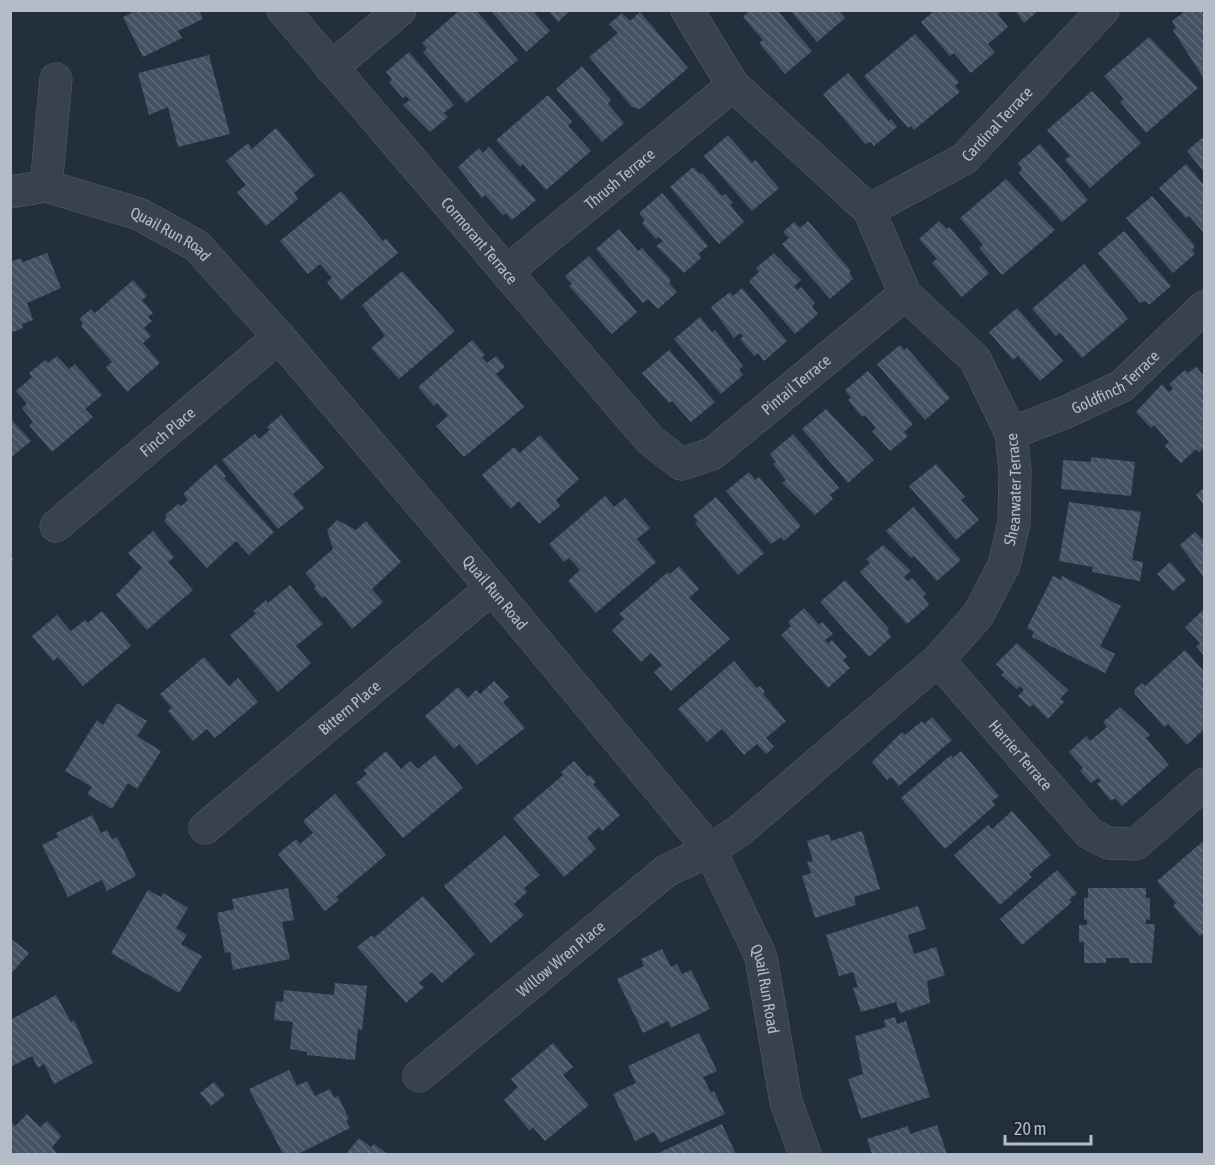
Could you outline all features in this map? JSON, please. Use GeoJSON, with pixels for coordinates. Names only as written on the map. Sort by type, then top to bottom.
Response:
{"type":"FeatureCollection","features":[{"type":"Feature","properties":{"kind":"street","name":"Cormorant Terrace"},"geometry":{"type":"LineString","coordinates":[[283,10],[650,440],[681,464]]}},
{"type":"Feature","properties":{"kind":"street"},"geometry":{"type":"LineString","coordinates":[[331,68],[400,10]]}},
{"type":"Feature","properties":{"kind":"street","name":"Shearwater Terrace"},"geometry":{"type":"LineString","coordinates":[[687,10],[733,84],[869,210],[905,294],[975,359],[1011,433],[1015,471],[1014,523],[1004,565],[978,615],[938,660],[739,831],[710,850]]}},
{"type":"Feature","properties":{"kind":"street","name":"Cardinal Terrace"},"geometry":{"type":"LineString","coordinates":[[869,210],[964,159],[1103,10]]}},
{"type":"Feature","properties":{"kind":"street"},"geometry":{"type":"LineString","coordinates":[[46,186],[56,79]]}},
{"type":"Feature","properties":{"kind":"street","name":"Thrush Terrace"},"geometry":{"type":"LineString","coordinates":[[506,272],[733,84]]}},
{"type":"Feature","properties":{"kind":"street","name":"Quail Run Road"},"geometry":{"type":"LineString","coordinates":[[10,192],[46,186],[139,214],[197,246],[279,337],[710,850],[761,957],[786,1102],[805,1155]]}},
{"type":"Feature","properties":{"kind":"street","name":"Pintail Terrace"},"geometry":{"type":"LineString","coordinates":[[681,464],[712,454],[905,294]]}},
{"type":"Feature","properties":{"kind":"street","name":"Goldfinch Terrace"},"geometry":{"type":"LineString","coordinates":[[1011,433],[1066,412],[1122,386],[1204,308]]}},
{"type":"Feature","properties":{"kind":"street","name":"Finch Place"},"geometry":{"type":"LineString","coordinates":[[56,526],[279,337]]}},
{"type":"Feature","properties":{"kind":"street","name":"Bittern Place"},"geometry":{"type":"LineString","coordinates":[[205,828],[492,588]]}},
{"type":"Feature","properties":{"kind":"street","name":"Harrier Terrace"},"geometry":{"type":"LineString","coordinates":[[938,660],[1089,833],[1108,843],[1136,844],[1204,784]]}},
{"type":"Feature","properties":{"kind":"street","name":"Willow Wren Place"},"geometry":{"type":"LineString","coordinates":[[419,1076],[666,871],[710,850]]}},
{"type":"Feature","properties":{"kind":"building"},"geometry":{"type":"Polygon","coordinates":[[[131,10],[199,10],[203,19],[178,31],[182,38],[143,57],[123,17],[132,13],[131,10]]]}},
{"type":"Feature","properties":{"kind":"building"},"geometry":{"type":"Polygon","coordinates":[[[460,10],[476,10],[518,60],[466,103],[423,52],[427,48],[422,43],[460,10]]]}},
{"type":"Feature","properties":{"kind":"building"},"geometry":{"type":"Polygon","coordinates":[[[490,10],[532,10],[550,31],[526,52],[490,10]]]}},
{"type":"Feature","properties":{"kind":"building"},"geometry":{"type":"Polygon","coordinates":[[[548,10],[571,10],[558,22],[548,10]]]}},
{"type":"Feature","properties":{"kind":"building"},"geometry":{"type":"Polygon","coordinates":[[[750,10],[777,10],[812,51],[785,74],[759,43],[763,40],[743,17],[750,10]]]}},
{"type":"Feature","properties":{"kind":"building"},"geometry":{"type":"Polygon","coordinates":[[[790,10],[838,10],[845,18],[817,42],[790,10]]]}},
{"type":"Feature","properties":{"kind":"building"},"geometry":{"type":"Polygon","coordinates":[[[935,10],[1001,10],[998,15],[1008,27],[988,44],[995,52],[971,73],[954,53],[950,56],[921,22],[935,10]]]}},
{"type":"Feature","properties":{"kind":"building"},"geometry":{"type":"Polygon","coordinates":[[[1015,10],[1039,10],[1024,23],[1015,10]]]}},
{"type":"Feature","properties":{"kind":"building"},"geometry":{"type":"Polygon","coordinates":[[[1187,10],[1201,10],[1204,17],[1204,79],[1173,30],[1176,28],[1172,21],[1187,10]]]}},
{"type":"Feature","properties":{"kind":"building"},"geometry":{"type":"Polygon","coordinates":[[[640,12],[688,68],[640,109],[632,107],[589,57],[618,33],[609,24],[622,13],[630,21],[640,12]]]}},
{"type":"Feature","properties":{"kind":"building"},"geometry":{"type":"Polygon","coordinates":[[[915,34],[959,82],[955,86],[960,92],[914,130],[911,126],[908,128],[864,76],[915,34]]]}},
{"type":"Feature","properties":{"kind":"building"},"geometry":{"type":"Polygon","coordinates":[[[1149,37],[1198,88],[1146,133],[1120,102],[1124,99],[1104,76],[1149,37]]]}},
{"type":"Feature","properties":{"kind":"building"},"geometry":{"type":"Polygon","coordinates":[[[409,52],[454,105],[444,113],[448,117],[430,132],[403,105],[410,100],[406,96],[403,98],[389,82],[392,79],[386,72],[409,52]]]}},
{"type":"Feature","properties":{"kind":"building"},"geometry":{"type":"Polygon","coordinates":[[[209,55],[230,134],[178,147],[168,107],[149,115],[138,73],[209,55]]]}},
{"type":"Feature","properties":{"kind":"building"},"geometry":{"type":"Polygon","coordinates":[[[582,66],[611,100],[608,104],[624,123],[602,142],[556,89],[582,66]]]}},
{"type":"Feature","properties":{"kind":"building"},"geometry":{"type":"Polygon","coordinates":[[[848,73],[889,121],[891,119],[897,127],[874,146],[871,142],[865,144],[823,94],[848,73]]]}},
{"type":"Feature","properties":{"kind":"building"},"geometry":{"type":"Polygon","coordinates":[[[1092,91],[1141,143],[1090,188],[1065,160],[1070,156],[1047,130],[1092,91]]]}},
{"type":"Feature","properties":{"kind":"building"},"geometry":{"type":"Polygon","coordinates":[[[548,95],[572,122],[568,126],[591,151],[546,190],[523,164],[520,167],[496,140],[548,95]]]}},
{"type":"Feature","properties":{"kind":"building"},"geometry":{"type":"Polygon","coordinates":[[[276,128],[315,175],[294,193],[298,199],[266,226],[237,192],[246,185],[226,161],[248,143],[252,149],[276,128]]]}},
{"type":"Feature","properties":{"kind":"building"},"geometry":{"type":"Polygon","coordinates":[[[728,135],[752,163],[755,160],[779,188],[752,211],[704,156],[728,135]]]}},
{"type":"Feature","properties":{"kind":"building"},"geometry":{"type":"Polygon","coordinates":[[[1202,138],[1204,141],[1204,172],[1187,151],[1202,138]]]}},
{"type":"Feature","properties":{"kind":"building"},"geometry":{"type":"Polygon","coordinates":[[[1040,144],[1088,200],[1062,222],[1019,173],[1022,168],[1018,163],[1040,144]]]}},
{"type":"Feature","properties":{"kind":"building"},"geometry":{"type":"Polygon","coordinates":[[[489,147],[536,200],[512,220],[506,213],[503,215],[485,195],[482,198],[458,167],[479,148],[483,153],[489,147]]]}},
{"type":"Feature","properties":{"kind":"building"},"geometry":{"type":"Polygon","coordinates":[[[1186,164],[1204,185],[1204,233],[1189,216],[1186,218],[1159,188],[1186,164]]]}},
{"type":"Feature","properties":{"kind":"building"},"geometry":{"type":"Polygon","coordinates":[[[693,167],[700,174],[702,173],[722,196],[725,194],[733,203],[730,205],[744,222],[719,244],[670,187],[693,167]]]}},
{"type":"Feature","properties":{"kind":"building"},"geometry":{"type":"Polygon","coordinates":[[[1006,179],[1055,230],[1002,275],[979,248],[983,245],[960,218],[1006,179]]]}},
{"type":"Feature","properties":{"kind":"building"},"geometry":{"type":"Polygon","coordinates":[[[341,191],[383,241],[386,238],[398,253],[341,300],[327,282],[332,278],[320,264],[308,274],[280,241],[341,191]]]}},
{"type":"Feature","properties":{"kind":"building"},"geometry":{"type":"Polygon","coordinates":[[[662,193],[708,246],[698,254],[701,258],[684,273],[656,246],[663,241],[659,237],[656,239],[642,223],[645,220],[639,213],[662,193]]]}},
{"type":"Feature","properties":{"kind":"building"},"geometry":{"type":"Polygon","coordinates":[[[1152,196],[1195,246],[1192,250],[1195,254],[1173,273],[1126,218],[1152,196]]]}},
{"type":"Feature","properties":{"kind":"building"},"geometry":{"type":"Polygon","coordinates":[[[808,221],[851,271],[849,272],[853,279],[830,299],[782,244],[789,238],[783,232],[794,222],[800,228],[808,221]]]}},
{"type":"Feature","properties":{"kind":"building"},"geometry":{"type":"Polygon","coordinates":[[[939,221],[947,229],[949,227],[989,273],[962,297],[932,263],[937,259],[919,239],[939,221]]]}},
{"type":"Feature","properties":{"kind":"building"},"geometry":{"type":"Polygon","coordinates":[[[619,229],[638,251],[642,248],[671,280],[669,283],[677,292],[658,309],[648,299],[643,303],[596,249],[619,229]]]}},
{"type":"Feature","properties":{"kind":"building"},"geometry":{"type":"Polygon","coordinates":[[[1124,231],[1171,286],[1149,305],[1146,301],[1140,303],[1098,253],[1124,231]]]}},
{"type":"Feature","properties":{"kind":"building"},"geometry":{"type":"Polygon","coordinates":[[[47,253],[61,288],[27,303],[33,320],[22,324],[23,328],[10,333],[10,262],[21,258],[23,262],[47,253]]]}},
{"type":"Feature","properties":{"kind":"building"},"geometry":{"type":"Polygon","coordinates":[[[774,253],[801,280],[794,286],[797,290],[801,287],[815,303],[812,307],[818,314],[795,334],[749,281],[759,272],[756,268],[774,253]]]}},
{"type":"Feature","properties":{"kind":"building"},"geometry":{"type":"Polygon","coordinates":[[[589,256],[637,312],[612,334],[569,286],[572,284],[565,276],[589,256]]]}},
{"type":"Feature","properties":{"kind":"building"},"geometry":{"type":"Polygon","coordinates":[[[1084,264],[1128,319],[1082,358],[1060,333],[1056,336],[1032,309],[1084,264]]]}},
{"type":"Feature","properties":{"kind":"building"},"geometry":{"type":"Polygon","coordinates":[[[402,271],[455,331],[399,379],[371,348],[385,336],[362,305],[402,271]]]}},
{"type":"Feature","properties":{"kind":"building"},"geometry":{"type":"Polygon","coordinates":[[[133,280],[147,296],[142,300],[153,313],[148,317],[152,321],[144,328],[151,336],[143,343],[160,363],[127,392],[106,367],[112,362],[81,326],[83,323],[79,319],[91,309],[95,313],[133,280]]]}},
{"type":"Feature","properties":{"kind":"building"},"geometry":{"type":"Polygon","coordinates":[[[742,288],[787,341],[764,361],[758,353],[754,356],[740,339],[743,336],[740,333],[734,338],[711,307],[730,292],[733,296],[742,288]]]}},
{"type":"Feature","properties":{"kind":"building"},"geometry":{"type":"Polygon","coordinates":[[[1017,308],[1063,361],[1040,381],[1018,356],[1013,360],[989,332],[1017,308]]]}},
{"type":"Feature","properties":{"kind":"building"},"geometry":{"type":"Polygon","coordinates":[[[700,317],[712,332],[715,330],[743,366],[739,370],[743,375],[721,394],[674,339],[700,317]]]}},
{"type":"Feature","properties":{"kind":"building"},"geometry":{"type":"Polygon","coordinates":[[[472,340],[485,355],[482,357],[487,363],[496,356],[505,367],[496,374],[524,407],[464,457],[436,426],[448,416],[437,403],[434,406],[418,387],[472,340]]]}},
{"type":"Feature","properties":{"kind":"building"},"geometry":{"type":"Polygon","coordinates":[[[900,345],[904,350],[907,348],[950,398],[925,420],[877,364],[900,345]]]}},
{"type":"Feature","properties":{"kind":"building"},"geometry":{"type":"Polygon","coordinates":[[[669,350],[715,402],[691,422],[672,401],[669,403],[642,373],[669,350]]]}},
{"type":"Feature","properties":{"kind":"building"},"geometry":{"type":"Polygon","coordinates":[[[57,356],[69,369],[75,364],[102,395],[85,409],[93,417],[52,452],[29,425],[33,422],[22,408],[27,404],[16,391],[32,377],[29,373],[45,360],[48,363],[57,356]]]}},
{"type":"Feature","properties":{"kind":"building"},"geometry":{"type":"Polygon","coordinates":[[[1196,367],[1204,376],[1204,448],[1199,452],[1196,449],[1181,463],[1165,446],[1169,442],[1154,425],[1151,428],[1136,412],[1162,384],[1169,392],[1173,389],[1169,384],[1185,370],[1188,373],[1196,367]]]}},
{"type":"Feature","properties":{"kind":"building"},"geometry":{"type":"Polygon","coordinates":[[[868,371],[913,424],[904,432],[908,436],[890,451],[872,431],[876,428],[865,415],[862,417],[848,400],[851,398],[845,390],[868,371]]]}},
{"type":"Feature","properties":{"kind":"building"},"geometry":{"type":"Polygon","coordinates":[[[826,409],[874,460],[848,483],[802,429],[826,409]]]}},
{"type":"Feature","properties":{"kind":"building"},"geometry":{"type":"Polygon","coordinates":[[[281,415],[324,468],[293,494],[304,508],[278,529],[222,460],[255,434],[259,439],[270,430],[267,427],[281,415]]]}},
{"type":"Feature","properties":{"kind":"building"},"geometry":{"type":"Polygon","coordinates":[[[10,418],[31,441],[10,458],[10,418]]]}},
{"type":"Feature","properties":{"kind":"building"},"geometry":{"type":"Polygon","coordinates":[[[793,434],[839,488],[830,495],[833,499],[815,515],[782,483],[786,480],[773,464],[776,462],[770,454],[793,434]]]}},
{"type":"Feature","properties":{"kind":"building"},"geometry":{"type":"Polygon","coordinates":[[[540,435],[579,479],[556,500],[560,506],[539,524],[519,501],[511,509],[482,475],[514,447],[520,453],[540,435]]]}},
{"type":"Feature","properties":{"kind":"building"},"geometry":{"type":"Polygon","coordinates":[[[1091,457],[1135,462],[1131,496],[1061,489],[1063,460],[1091,462],[1091,457]]]}},
{"type":"Feature","properties":{"kind":"building"},"geometry":{"type":"Polygon","coordinates":[[[216,464],[226,476],[224,478],[274,532],[249,555],[236,541],[207,568],[164,521],[167,517],[165,515],[178,504],[181,506],[188,500],[183,494],[216,464]]]}},
{"type":"Feature","properties":{"kind":"building"},"geometry":{"type":"Polygon","coordinates":[[[936,464],[965,497],[961,500],[979,520],[956,540],[909,486],[936,464]]]}},
{"type":"Feature","properties":{"kind":"building"},"geometry":{"type":"Polygon","coordinates":[[[749,472],[755,480],[759,477],[801,526],[784,541],[781,537],[771,544],[726,491],[749,472]]]}},
{"type":"Feature","properties":{"kind":"building"},"geometry":{"type":"Polygon","coordinates":[[[1204,488],[1204,505],[1196,495],[1204,488]]]}},
{"type":"Feature","properties":{"kind":"building"},"geometry":{"type":"Polygon","coordinates":[[[605,496],[614,507],[625,498],[650,528],[637,539],[656,562],[596,613],[568,581],[580,570],[569,558],[564,562],[549,544],[605,496]]]}},
{"type":"Feature","properties":{"kind":"building"},"geometry":{"type":"Polygon","coordinates":[[[716,497],[764,553],[738,575],[695,523],[698,521],[693,516],[716,497]]]}},
{"type":"Feature","properties":{"kind":"building"},"geometry":{"type":"Polygon","coordinates":[[[1069,502],[1141,512],[1132,560],[1143,562],[1140,581],[1092,572],[1093,567],[1059,561],[1069,502]]]}},
{"type":"Feature","properties":{"kind":"building"},"geometry":{"type":"Polygon","coordinates":[[[913,507],[961,560],[937,581],[886,531],[913,507]]]}},
{"type":"Feature","properties":{"kind":"building"},"geometry":{"type":"Polygon","coordinates":[[[337,520],[356,530],[366,521],[401,562],[372,589],[383,602],[352,629],[325,596],[322,598],[305,573],[333,549],[327,530],[337,520]]]}},
{"type":"Feature","properties":{"kind":"building"},"geometry":{"type":"Polygon","coordinates":[[[153,531],[174,557],[168,562],[193,590],[147,630],[116,595],[142,568],[128,553],[153,531]]]}},
{"type":"Feature","properties":{"kind":"building"},"geometry":{"type":"Polygon","coordinates":[[[1195,532],[1204,541],[1204,578],[1180,545],[1195,532]]]}},
{"type":"Feature","properties":{"kind":"building"},"geometry":{"type":"Polygon","coordinates":[[[883,545],[911,571],[904,577],[908,581],[912,578],[926,594],[923,597],[929,605],[907,624],[860,572],[870,563],[866,559],[883,545]]]}},
{"type":"Feature","properties":{"kind":"building"},"geometry":{"type":"Polygon","coordinates":[[[1170,562],[1186,580],[1173,591],[1157,574],[1170,562]]]}},
{"type":"Feature","properties":{"kind":"building"},"geometry":{"type":"Polygon","coordinates":[[[679,566],[699,589],[689,598],[730,639],[671,691],[654,672],[662,665],[651,653],[641,662],[612,630],[624,619],[619,614],[668,572],[670,574],[679,566]]]}},
{"type":"Feature","properties":{"kind":"building"},"geometry":{"type":"Polygon","coordinates":[[[1053,576],[1061,580],[1062,576],[1121,606],[1100,646],[1115,654],[1105,673],[1032,637],[1034,632],[1027,628],[1053,576]]]}},
{"type":"Feature","properties":{"kind":"building"},"geometry":{"type":"Polygon","coordinates":[[[845,580],[889,629],[887,631],[891,637],[869,657],[820,602],[845,580]]]}},
{"type":"Feature","properties":{"kind":"building"},"geometry":{"type":"Polygon","coordinates":[[[290,585],[323,624],[296,646],[311,663],[278,692],[230,635],[256,614],[253,611],[266,600],[268,603],[290,585]]]}},
{"type":"Feature","properties":{"kind":"building"},"geometry":{"type":"Polygon","coordinates":[[[804,608],[819,625],[822,622],[833,634],[825,640],[828,644],[832,640],[847,657],[843,660],[850,668],[828,688],[781,635],[791,626],[788,622],[804,608]]]}},
{"type":"Feature","properties":{"kind":"building"},"geometry":{"type":"Polygon","coordinates":[[[102,611],[131,646],[83,686],[58,657],[53,661],[32,636],[57,615],[71,631],[85,620],[88,623],[102,611]]]}},
{"type":"Feature","properties":{"kind":"building"},"geometry":{"type":"Polygon","coordinates":[[[1202,611],[1204,614],[1204,656],[1196,646],[1200,643],[1185,627],[1202,611]]]}},
{"type":"Feature","properties":{"kind":"building"},"geometry":{"type":"Polygon","coordinates":[[[1017,643],[1068,690],[1060,699],[1064,702],[1048,719],[1033,704],[1030,707],[1018,696],[1024,690],[1020,686],[1017,689],[1001,675],[1004,672],[996,664],[1017,643]]]}},
{"type":"Feature","properties":{"kind":"building"},"geometry":{"type":"Polygon","coordinates":[[[1185,650],[1204,671],[1204,729],[1187,745],[1168,724],[1164,727],[1134,690],[1142,683],[1145,686],[1185,650]]]}},
{"type":"Feature","properties":{"kind":"building"},"geometry":{"type":"Polygon","coordinates":[[[204,657],[229,686],[238,678],[258,702],[215,738],[207,729],[193,741],[168,711],[172,708],[160,694],[204,657]]]}},
{"type":"Feature","properties":{"kind":"building"},"geometry":{"type":"Polygon","coordinates":[[[734,661],[757,688],[760,686],[765,692],[763,694],[786,721],[766,738],[774,747],[766,754],[757,744],[744,755],[722,729],[707,742],[678,709],[734,661]]]}},
{"type":"Feature","properties":{"kind":"building"},"geometry":{"type":"Polygon","coordinates":[[[494,681],[509,697],[503,702],[525,728],[477,765],[459,744],[454,749],[425,716],[458,687],[468,698],[476,690],[480,694],[494,681]]]}},
{"type":"Feature","properties":{"kind":"building"},"geometry":{"type":"Polygon","coordinates":[[[117,703],[147,721],[137,736],[161,751],[137,789],[128,783],[112,809],[87,794],[92,787],[65,771],[97,720],[103,725],[117,703]]]}},
{"type":"Feature","properties":{"kind":"building"},"geometry":{"type":"Polygon","coordinates":[[[1120,707],[1150,735],[1146,738],[1169,765],[1122,806],[1115,798],[1111,801],[1097,784],[1101,781],[1098,778],[1091,783],[1080,771],[1083,768],[1069,752],[1086,736],[1090,741],[1107,727],[1103,722],[1120,707]]]}},
{"type":"Feature","properties":{"kind":"building"},"geometry":{"type":"Polygon","coordinates":[[[932,717],[952,740],[899,786],[891,777],[887,780],[872,762],[902,732],[905,735],[922,721],[924,724],[932,717]]]}},
{"type":"Feature","properties":{"kind":"building"},"geometry":{"type":"Polygon","coordinates":[[[386,751],[401,769],[410,761],[418,769],[435,755],[463,788],[403,838],[356,783],[367,774],[364,770],[386,751]]]}},
{"type":"Feature","properties":{"kind":"building"},"geometry":{"type":"Polygon","coordinates":[[[961,751],[999,796],[992,801],[995,805],[945,849],[901,798],[951,755],[953,758],[961,751]]]}},
{"type":"Feature","properties":{"kind":"building"},"geometry":{"type":"Polygon","coordinates":[[[574,761],[588,777],[590,775],[596,782],[593,784],[620,815],[602,831],[599,827],[587,838],[596,849],[564,877],[513,818],[563,775],[561,772],[574,761]]]}},
{"type":"Feature","properties":{"kind":"building"},"geometry":{"type":"Polygon","coordinates":[[[335,794],[386,855],[336,897],[339,900],[325,911],[278,854],[296,839],[300,844],[313,833],[303,821],[335,794]]]}},
{"type":"Feature","properties":{"kind":"building"},"geometry":{"type":"Polygon","coordinates":[[[1012,811],[1051,855],[1029,874],[1032,877],[1000,905],[954,855],[988,825],[992,829],[1012,811]]]}},
{"type":"Feature","properties":{"kind":"building"},"geometry":{"type":"Polygon","coordinates":[[[92,815],[101,833],[107,830],[112,839],[117,837],[136,876],[107,891],[102,880],[68,897],[42,845],[58,837],[56,833],[92,815]]]}},
{"type":"Feature","properties":{"kind":"building"},"geometry":{"type":"Polygon","coordinates":[[[862,831],[880,889],[854,897],[856,905],[815,918],[802,876],[811,873],[807,862],[813,861],[807,841],[829,834],[831,841],[862,831]]]}},
{"type":"Feature","properties":{"kind":"building"},"geometry":{"type":"Polygon","coordinates":[[[505,835],[540,875],[524,888],[527,892],[514,904],[524,915],[491,943],[444,886],[505,835]]]}},
{"type":"Feature","properties":{"kind":"building"},"geometry":{"type":"Polygon","coordinates":[[[1202,842],[1204,845],[1204,932],[1200,936],[1173,906],[1176,903],[1157,881],[1202,842]]]}},
{"type":"Feature","properties":{"kind":"building"},"geometry":{"type":"Polygon","coordinates":[[[1057,870],[1077,893],[1069,900],[1072,902],[1022,945],[1000,919],[1057,870]]]}},
{"type":"Feature","properties":{"kind":"building"},"geometry":{"type":"Polygon","coordinates":[[[288,888],[294,920],[282,922],[290,959],[233,970],[230,952],[225,953],[217,913],[234,909],[232,899],[288,888]]]}},
{"type":"Feature","properties":{"kind":"building"},"geometry":{"type":"Polygon","coordinates":[[[1088,888],[1146,888],[1146,898],[1150,898],[1150,920],[1146,919],[1146,924],[1155,924],[1152,963],[1129,963],[1129,958],[1106,958],[1106,963],[1084,963],[1084,942],[1079,942],[1079,925],[1087,925],[1087,920],[1084,920],[1084,898],[1088,898],[1088,888]]]}},
{"type":"Feature","properties":{"kind":"building"},"geometry":{"type":"Polygon","coordinates":[[[148,890],[161,897],[163,893],[188,908],[176,928],[187,935],[181,944],[202,956],[179,993],[111,953],[148,890]]]}},
{"type":"Feature","properties":{"kind":"building"},"geometry":{"type":"Polygon","coordinates":[[[423,896],[475,954],[442,983],[432,972],[419,983],[424,987],[406,1003],[357,947],[372,935],[374,938],[423,896]]]}},
{"type":"Feature","properties":{"kind":"building"},"geometry":{"type":"Polygon","coordinates":[[[918,906],[926,929],[908,935],[914,954],[936,947],[945,975],[927,981],[930,1003],[900,1013],[896,1002],[861,1012],[853,988],[858,987],[853,972],[839,976],[826,935],[918,906]]]}},
{"type":"Feature","properties":{"kind":"building"},"geometry":{"type":"Polygon","coordinates":[[[10,938],[29,953],[10,975],[10,938]]]}},
{"type":"Feature","properties":{"kind":"building"},"geometry":{"type":"Polygon","coordinates":[[[662,949],[671,967],[677,964],[682,974],[691,970],[710,1009],[671,1028],[668,1021],[643,1033],[617,979],[644,966],[641,959],[662,949]]]}},
{"type":"Feature","properties":{"kind":"building"},"geometry":{"type":"Polygon","coordinates":[[[335,983],[367,986],[362,1030],[358,1029],[355,1060],[307,1055],[307,1052],[290,1049],[293,1022],[274,1020],[276,1001],[283,1002],[284,990],[334,995],[335,983]]]}},
{"type":"Feature","properties":{"kind":"building"},"geometry":{"type":"Polygon","coordinates":[[[56,995],[71,1022],[74,1020],[93,1063],[54,1084],[44,1064],[38,1068],[32,1056],[10,1067],[10,1020],[56,995]]]}},
{"type":"Feature","properties":{"kind":"building"},"geometry":{"type":"Polygon","coordinates":[[[895,1017],[897,1024],[906,1021],[930,1097],[861,1119],[848,1079],[863,1074],[855,1036],[886,1027],[884,1020],[895,1017]]]}},
{"type":"Feature","properties":{"kind":"building"},"geometry":{"type":"Polygon","coordinates":[[[699,1033],[717,1071],[703,1077],[711,1093],[714,1091],[725,1114],[660,1143],[654,1132],[635,1141],[613,1094],[636,1083],[628,1066],[699,1033]]]}},
{"type":"Feature","properties":{"kind":"building"},"geometry":{"type":"Polygon","coordinates":[[[553,1043],[573,1067],[563,1075],[589,1105],[545,1141],[533,1127],[530,1131],[504,1100],[518,1087],[511,1079],[553,1043]]]}},
{"type":"Feature","properties":{"kind":"building"},"geometry":{"type":"Polygon","coordinates":[[[289,1070],[297,1086],[307,1081],[315,1096],[330,1089],[334,1098],[338,1096],[349,1119],[346,1120],[350,1128],[298,1154],[283,1154],[249,1089],[289,1070]]]}},
{"type":"Feature","properties":{"kind":"building"},"geometry":{"type":"Polygon","coordinates":[[[214,1082],[225,1095],[211,1106],[200,1093],[214,1082]]]}},
{"type":"Feature","properties":{"kind":"building"},"geometry":{"type":"Polygon","coordinates":[[[27,1114],[40,1127],[47,1121],[61,1136],[52,1148],[58,1154],[10,1154],[10,1121],[15,1126],[27,1114]]]}},
{"type":"Feature","properties":{"kind":"building"},"geometry":{"type":"Polygon","coordinates":[[[722,1124],[736,1154],[656,1154],[722,1124]]]}},
{"type":"Feature","properties":{"kind":"building"},"geometry":{"type":"Polygon","coordinates":[[[937,1125],[947,1154],[872,1154],[867,1139],[908,1126],[910,1134],[937,1125]]]}},
{"type":"Feature","properties":{"kind":"building"},"geometry":{"type":"Polygon","coordinates":[[[359,1138],[371,1147],[374,1144],[388,1154],[346,1154],[359,1138]]]}}]}
